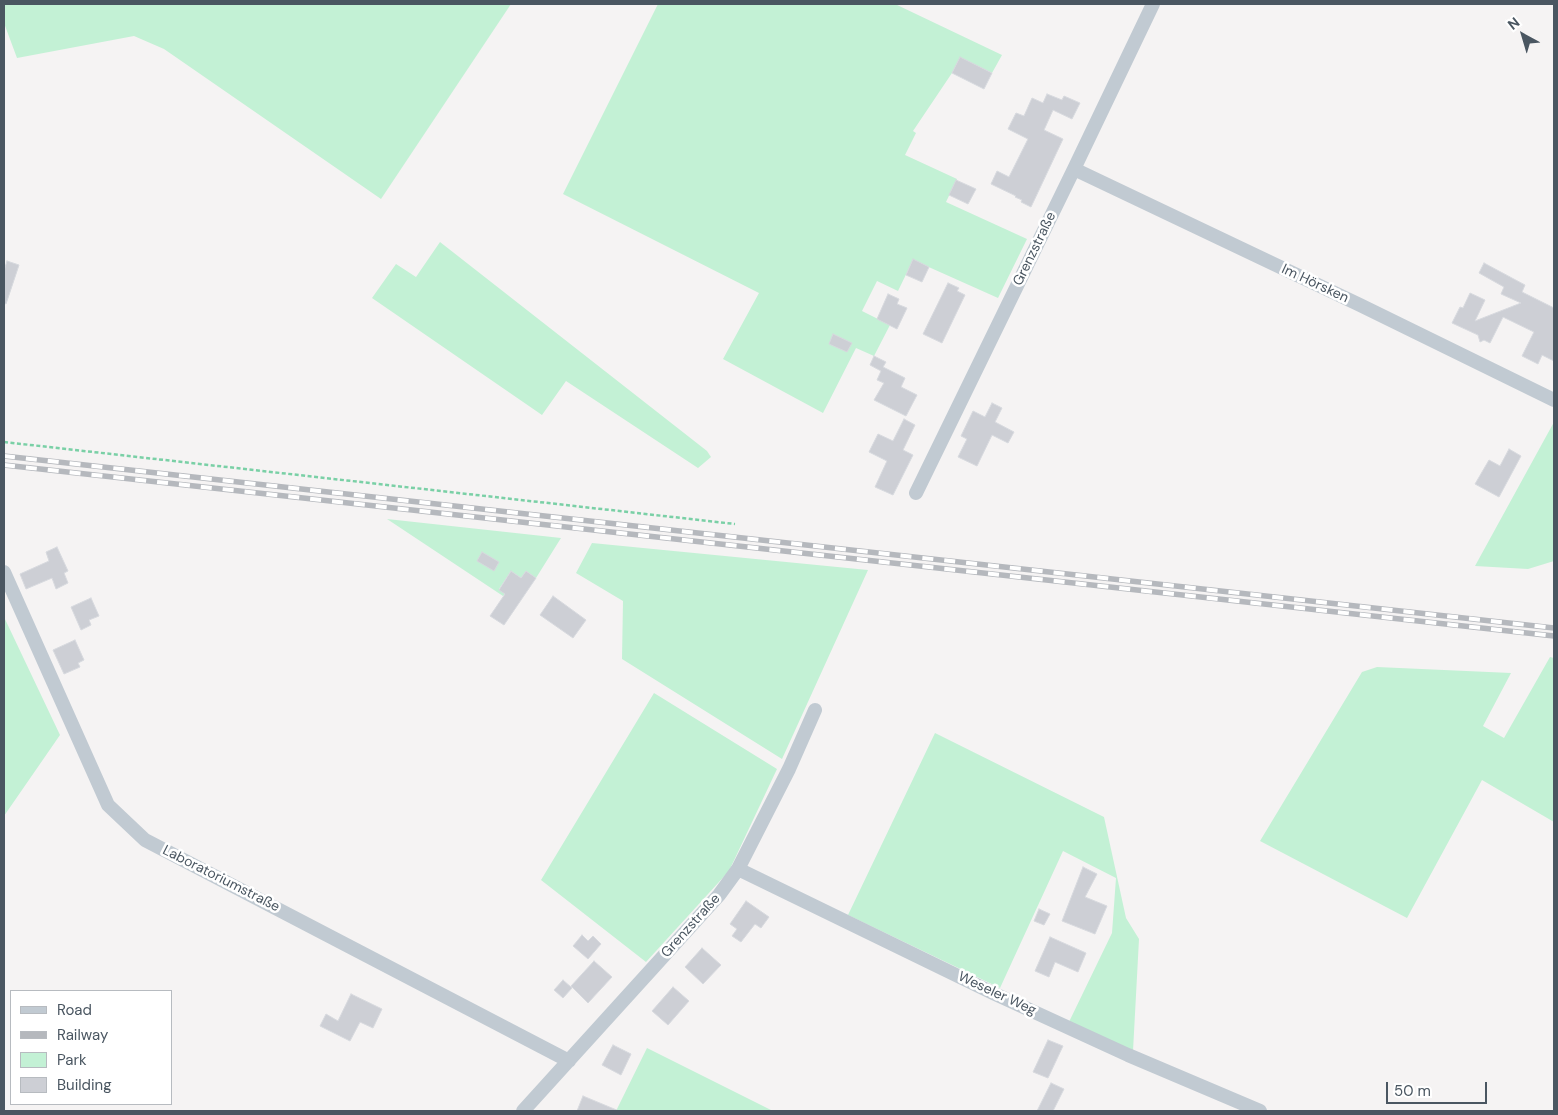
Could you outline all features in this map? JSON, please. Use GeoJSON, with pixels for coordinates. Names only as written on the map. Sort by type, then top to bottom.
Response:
{"type":"FeatureCollection","features":[{"type":"Feature","properties":{"kind":"street","name":"Grenzstraße"},"geometry":{"type":"LineString","coordinates":[[916,493],[1153,4]]}},
{"type":"Feature","properties":{"kind":"street","name":"Im Hörsken"},"geometry":{"type":"LineString","coordinates":[[1074,169],[1554,400]]}},
{"type":"Feature","properties":{"kind":"street","name":"Laboratoriumstraße"},"geometry":{"type":"LineString","coordinates":[[4,572],[108,805],[145,840],[569,1061]]}},
{"type":"Feature","properties":{"kind":"street","name":"Grenzstraße"},"geometry":{"type":"LineString","coordinates":[[523,1111],[719,895],[738,869],[815,710]]}},
{"type":"Feature","properties":{"kind":"street","name":"Weseler Weg"},"geometry":{"type":"LineString","coordinates":[[738,869],[1004,998],[1128,1055],[1260,1111]]}},
{"type":"Feature","properties":{"kind":"path"},"geometry":{"type":"LineString","coordinates":[[4,442],[735,524]]}},
{"type":"Feature","properties":{"kind":"green space"},"geometry":{"type":"Polygon","coordinates":[[[4,4],[511,4],[381,199],[164,49],[134,36],[17,58],[4,23],[4,4]]]}},
{"type":"Feature","properties":{"kind":"green space"},"geometry":{"type":"Polygon","coordinates":[[[658,4],[895,4],[1002,55],[992,73],[960,58],[913,131],[916,133],[905,155],[957,179],[946,202],[1027,239],[998,298],[913,260],[898,291],[877,281],[862,311],[890,325],[874,356],[856,348],[823,413],[723,359],[759,293],[563,194],[658,4]]]}},
{"type":"Feature","properties":{"kind":"green space"},"geometry":{"type":"Polygon","coordinates":[[[440,242],[707,451],[711,457],[698,468],[566,381],[542,415],[372,298],[396,264],[416,277],[440,242]]]}},
{"type":"Feature","properties":{"kind":"green space"},"geometry":{"type":"Polygon","coordinates":[[[1554,422],[1554,561],[1528,569],[1475,566],[1554,422]]]}},
{"type":"Feature","properties":{"kind":"green space"},"geometry":{"type":"Polygon","coordinates":[[[387,519],[561,538],[536,578],[526,571],[521,578],[511,571],[499,589],[505,594],[503,596],[387,519]]]}},
{"type":"Feature","properties":{"kind":"green space"},"geometry":{"type":"Polygon","coordinates":[[[592,543],[868,570],[782,759],[622,659],[623,601],[576,573],[592,543]]]}},
{"type":"Feature","properties":{"kind":"green space"},"geometry":{"type":"Polygon","coordinates":[[[4,617],[60,735],[4,816],[4,617]]]}},
{"type":"Feature","properties":{"kind":"green space"},"geometry":{"type":"Polygon","coordinates":[[[1550,657],[1554,658],[1554,822],[1482,780],[1407,918],[1260,841],[1362,672],[1377,667],[1511,673],[1483,726],[1504,738],[1550,657]]]}},
{"type":"Feature","properties":{"kind":"green space"},"geometry":{"type":"Polygon","coordinates":[[[654,693],[777,769],[729,871],[646,962],[541,880],[654,693]]]}},
{"type":"Feature","properties":{"kind":"green space"},"geometry":{"type":"Polygon","coordinates":[[[935,733],[1104,817],[1126,918],[1139,939],[1133,1051],[1068,1024],[1112,933],[1116,878],[1063,851],[1000,988],[848,915],[935,733]]]}},
{"type":"Feature","properties":{"kind":"green space"},"geometry":{"type":"Polygon","coordinates":[[[647,1048],[773,1111],[616,1111],[647,1048]]]}},
{"type":"Feature","properties":{"kind":"building"},"geometry":{"type":"Polygon","coordinates":[[[960,57],[992,73],[984,89],[952,73],[960,57]]]}},
{"type":"Feature","properties":{"kind":"building"},"geometry":{"type":"Polygon","coordinates":[[[1047,94],[1062,100],[1064,96],[1080,103],[1072,119],[1053,110],[1044,130],[1063,139],[1031,207],[1021,202],[1022,200],[1016,196],[991,184],[997,171],[1009,177],[1028,139],[1008,129],[1016,113],[1024,116],[1032,98],[1043,103],[1047,94]]]}},
{"type":"Feature","properties":{"kind":"building"},"geometry":{"type":"Polygon","coordinates":[[[956,180],[976,189],[968,204],[949,195],[956,180]]]}},
{"type":"Feature","properties":{"kind":"building"},"geometry":{"type":"Polygon","coordinates":[[[913,259],[929,267],[922,282],[906,275],[913,259]]]}},
{"type":"Feature","properties":{"kind":"building"},"geometry":{"type":"Polygon","coordinates":[[[7,261],[19,265],[6,304],[4,303],[4,271],[7,261]]]}},
{"type":"Feature","properties":{"kind":"building"},"geometry":{"type":"Polygon","coordinates":[[[1484,263],[1525,285],[1522,292],[1554,308],[1554,361],[1542,355],[1538,364],[1522,356],[1534,332],[1503,317],[1490,343],[1484,340],[1480,342],[1478,335],[1452,323],[1460,307],[1463,308],[1470,293],[1485,300],[1475,321],[1521,303],[1501,294],[1504,287],[1479,273],[1484,263]]]}},
{"type":"Feature","properties":{"kind":"building"},"geometry":{"type":"Polygon","coordinates":[[[948,283],[959,288],[957,291],[965,295],[942,343],[923,334],[948,283]]]}},
{"type":"Feature","properties":{"kind":"building"},"geometry":{"type":"Polygon","coordinates":[[[888,294],[899,299],[897,304],[907,308],[897,329],[877,319],[888,294]]]}},
{"type":"Feature","properties":{"kind":"building"},"geometry":{"type":"Polygon","coordinates":[[[833,334],[852,343],[847,352],[829,344],[833,334]]]}},
{"type":"Feature","properties":{"kind":"building"},"geometry":{"type":"Polygon","coordinates":[[[874,356],[886,362],[883,367],[905,378],[901,387],[917,395],[906,416],[874,400],[884,383],[877,380],[881,371],[870,365],[874,356]]]}},
{"type":"Feature","properties":{"kind":"building"},"geometry":{"type":"Polygon","coordinates":[[[992,403],[1002,408],[995,422],[1014,432],[1008,443],[992,435],[977,466],[958,457],[967,439],[961,436],[973,411],[985,417],[992,403]]]}},
{"type":"Feature","properties":{"kind":"building"},"geometry":{"type":"Polygon","coordinates":[[[904,419],[915,425],[903,450],[913,455],[893,495],[875,487],[887,461],[869,452],[878,434],[893,441],[904,419]]]}},
{"type":"Feature","properties":{"kind":"building"},"geometry":{"type":"Polygon","coordinates":[[[1509,449],[1521,456],[1499,497],[1475,484],[1489,460],[1500,466],[1509,449]]]}},
{"type":"Feature","properties":{"kind":"building"},"geometry":{"type":"Polygon","coordinates":[[[57,547],[68,571],[64,573],[68,583],[56,589],[52,578],[26,589],[20,574],[49,561],[46,552],[57,547]]]}},
{"type":"Feature","properties":{"kind":"building"},"geometry":{"type":"Polygon","coordinates":[[[482,552],[499,562],[494,571],[477,561],[482,552]]]}},
{"type":"Feature","properties":{"kind":"building"},"geometry":{"type":"Polygon","coordinates":[[[511,571],[521,578],[526,571],[536,578],[504,625],[490,616],[505,594],[499,590],[511,571]]]}},
{"type":"Feature","properties":{"kind":"building"},"geometry":{"type":"Polygon","coordinates":[[[553,596],[586,620],[573,638],[540,615],[553,596]]]}},
{"type":"Feature","properties":{"kind":"building"},"geometry":{"type":"Polygon","coordinates":[[[91,598],[99,616],[89,620],[91,625],[81,630],[71,607],[91,598]]]}},
{"type":"Feature","properties":{"kind":"building"},"geometry":{"type":"Polygon","coordinates":[[[75,640],[84,660],[78,663],[80,667],[64,674],[53,650],[75,640]]]}},
{"type":"Feature","properties":{"kind":"building"},"geometry":{"type":"Polygon","coordinates":[[[1083,867],[1097,874],[1085,897],[1107,906],[1095,934],[1062,921],[1083,867]]]}},
{"type":"Feature","properties":{"kind":"building"},"geometry":{"type":"Polygon","coordinates":[[[746,901],[769,917],[761,928],[755,924],[741,942],[732,936],[737,929],[730,924],[746,901]]]}},
{"type":"Feature","properties":{"kind":"building"},"geometry":{"type":"Polygon","coordinates":[[[1039,909],[1050,914],[1044,925],[1034,921],[1039,909]]]}},
{"type":"Feature","properties":{"kind":"building"},"geometry":{"type":"Polygon","coordinates":[[[582,935],[588,941],[593,936],[601,944],[588,959],[573,946],[582,935]]]}},
{"type":"Feature","properties":{"kind":"building"},"geometry":{"type":"Polygon","coordinates":[[[1050,937],[1086,953],[1078,972],[1055,962],[1049,977],[1035,971],[1050,937]]]}},
{"type":"Feature","properties":{"kind":"building"},"geometry":{"type":"Polygon","coordinates":[[[702,948],[721,965],[703,984],[685,967],[702,948]]]}},
{"type":"Feature","properties":{"kind":"building"},"geometry":{"type":"Polygon","coordinates":[[[594,961],[612,977],[588,1003],[571,986],[594,961]]]}},
{"type":"Feature","properties":{"kind":"building"},"geometry":{"type":"Polygon","coordinates":[[[563,980],[572,988],[563,998],[554,990],[563,980]]]}},
{"type":"Feature","properties":{"kind":"building"},"geometry":{"type":"Polygon","coordinates":[[[673,987],[689,1001],[668,1025],[652,1011],[673,987]]]}},
{"type":"Feature","properties":{"kind":"building"},"geometry":{"type":"Polygon","coordinates":[[[351,994],[382,1009],[373,1028],[360,1022],[350,1041],[320,1026],[326,1014],[338,1021],[351,994]]]}},
{"type":"Feature","properties":{"kind":"building"},"geometry":{"type":"Polygon","coordinates":[[[1048,1040],[1063,1046],[1048,1078],[1033,1072],[1048,1040]]]}},
{"type":"Feature","properties":{"kind":"building"},"geometry":{"type":"Polygon","coordinates":[[[613,1045],[631,1054],[621,1075],[602,1065],[613,1045]]]}},
{"type":"Feature","properties":{"kind":"building"},"geometry":{"type":"Polygon","coordinates":[[[1051,1083],[1064,1089],[1053,1111],[1037,1111],[1051,1083]]]}},
{"type":"Feature","properties":{"kind":"building"},"geometry":{"type":"Polygon","coordinates":[[[583,1096],[619,1111],[577,1111],[583,1096]]]}},
{"type":"Feature","properties":{"kind":"railway"},"geometry":{"type":"LineString","coordinates":[[4,456],[1554,628]]}},
{"type":"Feature","properties":{"kind":"railway"},"geometry":{"type":"LineString","coordinates":[[4,465],[1554,636]]}}]}
